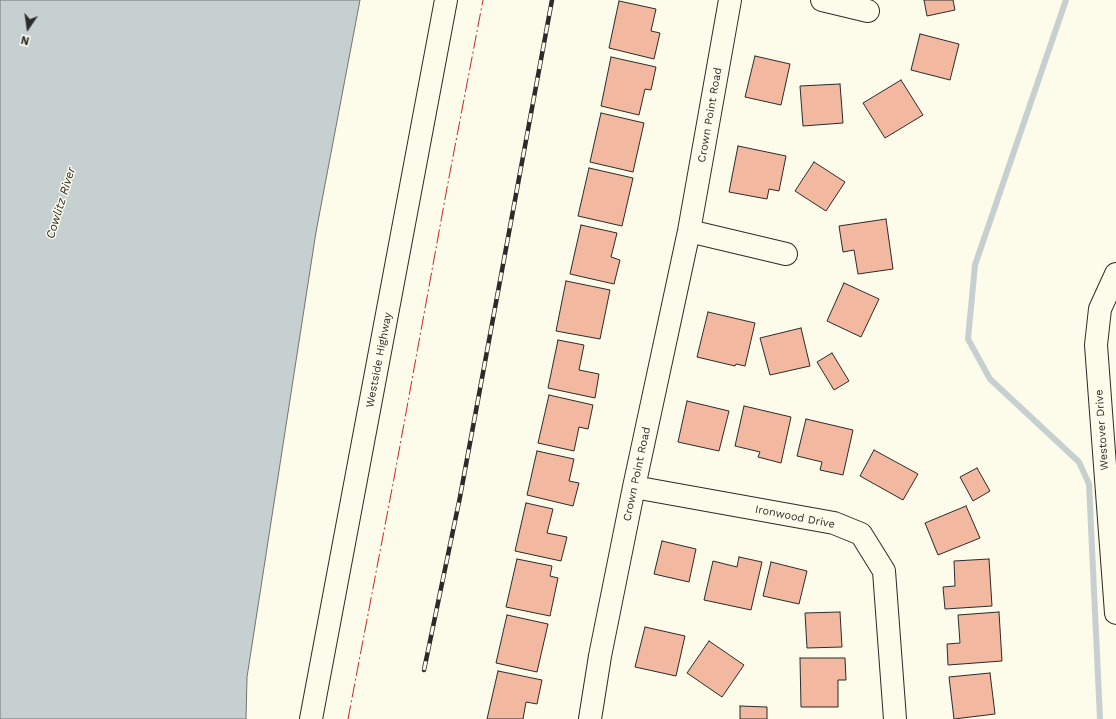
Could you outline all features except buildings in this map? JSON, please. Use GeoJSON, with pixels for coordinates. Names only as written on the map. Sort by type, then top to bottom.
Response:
{"type":"FeatureCollection","features":[{"type":"Feature","properties":{"kind":"street","name":"Westside Highway"},"geometry":{"type":"LineString","coordinates":[[311,719],[446,0]]}},
{"type":"Feature","properties":{"kind":"street","name":"Crown Point Road"},"geometry":{"type":"LineString","coordinates":[[590,719],[600,656],[634,487],[689,231],[730,0]]}},
{"type":"Feature","properties":{"kind":"street"},"geometry":{"type":"LineString","coordinates":[[822,0],[868,11]]}},
{"type":"Feature","properties":{"kind":"street"},"geometry":{"type":"LineString","coordinates":[[689,231],[786,254]]}},
{"type":"Feature","properties":{"kind":"street","name":"Westover Drive"},"geometry":{"type":"LineString","coordinates":[[1116,274],[1100,309],[1096,345],[1116,613]]}},
{"type":"Feature","properties":{"kind":"street","name":"Ironwood Drive"},"geometry":{"type":"LineString","coordinates":[[634,487],[834,523],[861,534],[884,571],[894,719]]}},
{"type":"Feature","properties":{"kind":"water","name":"Cowlitz River"},"geometry":{"type":"Polygon","coordinates":[[[0,0],[360,0],[316,232],[247,677],[246,719],[0,719],[0,0]]]}},
{"type":"Feature","properties":{"kind":"waterway"},"geometry":{"type":"LineString","coordinates":[[1066,0],[975,265],[968,339],[990,379],[1079,462],[1089,484],[1100,719]]}},
{"type":"Feature","properties":{"kind":"railway"},"geometry":{"type":"LineString","coordinates":[[424,670],[460,497],[552,0]]}},
{"type":"Feature","properties":{"kind":"power"},"geometry":{"type":"LineString","coordinates":[[348,719],[483,0]]}}]}
